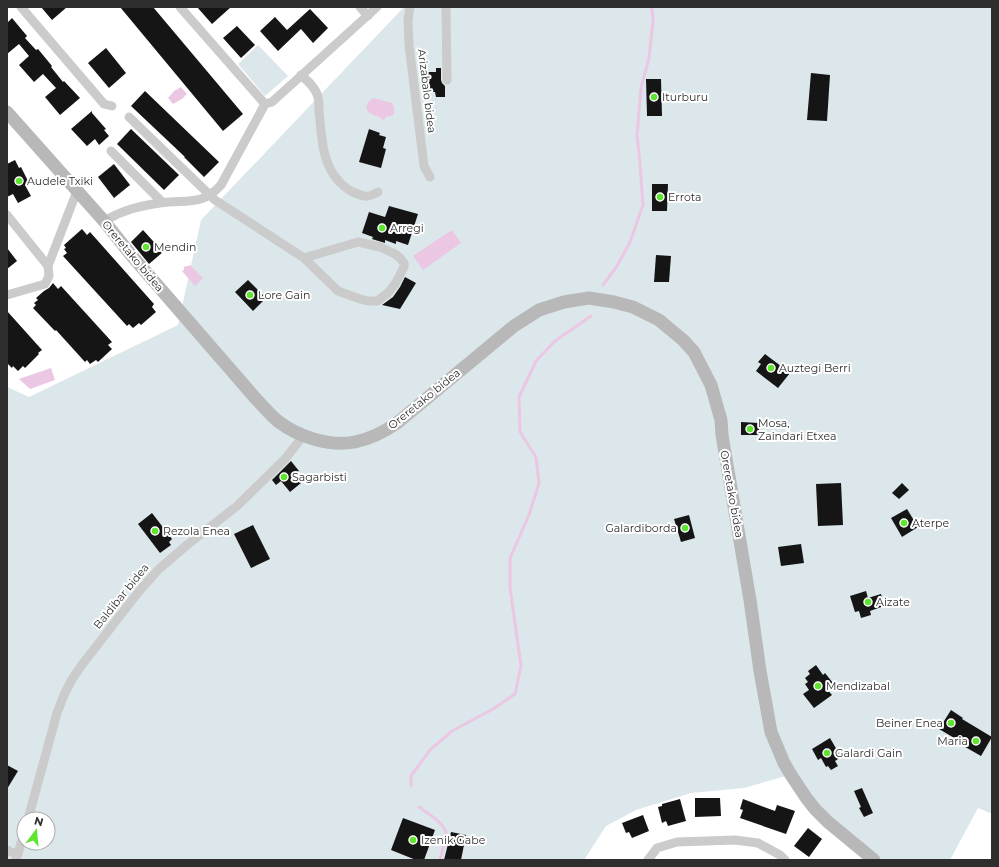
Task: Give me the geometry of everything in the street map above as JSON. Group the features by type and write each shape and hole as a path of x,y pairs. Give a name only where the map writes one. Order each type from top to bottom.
{"main road":[{"name":"Oreretako bidea","path":"7,112 104,221 132,256 257,400 278,421 303,436 322,441 340,443 354,442 382,433 397,423 514,326 539,310 564,302 589,298 633,307 659,320 683,340 694,352 711,385 720,420 771,732 784,763 799,788 815,809 828,822 872,859"}],"street":[{"path":"21,7 104,104 112,106"},
{"path":"180,7 266,104"},
{"path":"360,7 368,16"},
{"path":"104,221 134,207 162,202 197,200 215,191 221,185 266,104 272,102 377,7"},
{"name":"Arizabalo bidea","path":"410,7 408,20 409,45 424,166 430,177"},
{"name":"Arizabalo bidea","path":"446,7 448,80"},
{"path":"301,75 311,84 318,96 323,149 327,164 332,174 350,191 363,197 372,196 378,192"},
{"path":"129,117 215,200 304,258 338,291 360,300 377,301 388,293 395,284 404,267 404,263 395,254 380,246 358,242 304,258"},
{"path":"111,151 162,202"},
{"path":"7,295 45,284 49,276 48,266 77,191"},
{"path":"7,215 48,266"},
{"name":"Baldibar bidea","path":"30,811 57,713 68,688 81,666 140,590 159,569 237,506 284,459 303,436"},
{"path":"648,860 657,848 677,842 735,840 758,844 780,855 785,860"},
{"path":"7,850 17,857"}],"shaded area":[{"path":"404,7 992,7 992,814 978,808 950,860 874,860 786,776 744,788 691,793 636,810 606,826 584,860 7,860 7,387 29,397 178,325 201,220"},
{"path":"258,45 288,76 265,96 238,64"},
{"path":"181,87 187,94 173,104 168,98 174,91"},
{"path":"374,98 392,103 394,107 394,114 386,117 384,120 379,116 375,116 368,112 366,107 369,101"},
{"path":"452,230 461,243 423,270 413,256"},
{"path":"190,265 203,278 195,286 182,271 184,270 184,267"},
{"path":"51,368 55,380 30,389 19,379"}],"building":[{"path":"41,7 67,7 52,20"},
{"path":"120,7 153,7 243,114 223,131"},
{"path":"197,7 231,7 212,24"},
{"path":"310,9 328,28 313,43 301,29 278,51 260,31 275,17 287,30"},
{"path":"12,18 27,36 25,38 36,50 38,49 63,82 64,81 80,98 60,115 45,97 56,88 43,74 34,82 19,65 29,56 19,44 7,54 7,23"},
{"path":"237,26 255,45 241,58 223,38"},
{"path":"106,48 126,73 109,88 88,63"},
{"path":"436,68 441,68 441,80 445,86 445,97 436,97 435,92 424,92 424,72 436,72"},
{"path":"811,73 830,75 827,121 807,120"},
{"name":"Iturburu","path":"646,79 661,79 662,116 647,116"},
{"path":"145,91 219,162 204,177 131,106"},
{"path":"92,111 92,113 106,129 104,130 109,136 99,145 95,139 87,146 71,129"},
{"path":"131,129 179,175 164,190 117,144"},
{"path":"369,129 386,137 383,148 386,149 381,168 359,162"},
{"name":"Audele Txiki","path":"15,160 19,168 21,167 30,185 26,187 31,196 18,203 13,194 7,197 7,164"},
{"path":"114,164 130,185 114,198 98,177"},
{"name":"Errota","path":"652,184 668,184 667,211 652,211"},
{"path":"389,206 418,214 408,245 396,241 396,244 385,240 385,243 372,239 373,237 362,233 369,212 385,217"},
{"path":"82,229 87,235 90,232 154,304 152,307 156,312 141,325 139,323 133,328 129,324 127,326 63,256 67,253 64,249 66,248 64,245"},
{"name":"Mendin","path":"143,230 163,252 149,264 131,242"},
{"path":"7,248 17,261 7,269"},
{"path":"656,255 671,256 669,282 654,282"},
{"path":"405,277 416,283 400,309 382,305 393,297"},
{"name":"Lore Gain","path":"248,280 266,298 253,311 235,292"},
{"path":"53,283 58,289 61,286 112,342 108,345 112,349 98,362 96,360 90,364 87,360 85,362 56,330 55,331 33,308 36,305 34,303 38,300 36,298"},
{"path":"7,311 42,350 25,368 23,366 18,371 7,363"},
{"name":"Auztegi Berri","path":"765,354 790,373 778,388 756,371 761,364 758,362"},
{"name":"Mosa, Zaindari Etxea","path":"741,422 759,423 759,435 741,435"},
{"name":"Sagarbisti","path":"291,461 299,471 294,475 301,483 290,492 281,481 276,485 272,480"},
{"path":"841,483 843,525 818,526 816,484"},
{"path":"902,483 909,490 899,499 892,493"},
{"name":"Aterpe","path":"907,509 918,527 902,537 891,518"},
{"name":"Rezola Enea","path":"152,513 172,539 169,542 171,545 160,553 138,524"},
{"name":"Galardiborda","path":"689,515 695,538 681,542 674,519"},
{"path":"253,525 270,559 251,568 234,534"},
{"path":"801,544 804,563 781,566 778,547"},
{"name":"Aizate","path":"866,591 868,598 881,594 884,606 870,611 871,615 861,618 859,611 855,612 850,596"},
{"name":"Mendizabal","path":"816,665 823,675 825,673 833,683 826,688 832,695 814,708 803,694 809,690 805,684 808,682 805,678 810,674 808,671"},
{"path":"951,710 963,718 962,719 992,737 981,756 960,744 961,742 939,729"},
{"name":"Galardi Gain","path":"830,738 841,757 835,761 838,766 831,770 828,766 826,767 821,758 818,760 812,749"},
{"path":"7,765 18,771 7,789"},
{"path":"862,788 873,813 864,817 859,808 861,807 854,791"},
{"path":"695,798 720,798 721,816 695,817"},
{"path":"680,799 686,821 668,826 666,821 662,823 658,807 662,806 662,804"},
{"path":"743,799 775,811 777,805 795,811 786,834 740,818 743,810 740,809"},
{"path":"643,815 649,831 632,838 629,832 626,833 622,823"},
{"name":"Izenik Gabe","path":"403,818 435,830 424,860 416,860 391,850"},
{"path":"808,828 822,839 809,857 794,846"},
{"path":"451,832 466,835 461,860 444,860"}],"waterway":[{"path":"603,285 617,266 630,242 643,205 637,135 641,88 649,58 653,20 652,7"},
{"path":"411,786 411,776 430,750 452,731 493,709 515,694 521,666 510,588 510,558 529,515 539,483 536,457 520,432 519,397 536,361 555,341 591,316"},
{"path":"419,807 436,819 445,830 446,837 440,860"}],"place":[{"name":"Iturburu","path":"654,97"},
{"name":"Audele Txiki","path":"19,181"},
{"name":"Errota","path":"660,197"},
{"name":"Arregi","path":"382,228"},
{"name":"Mendin","path":"146,247"},
{"name":"Lore Gain","path":"250,295"},
{"name":"Auztegi Berri","path":"771,368"},
{"name":"Mosa, Zaindari Etxea","path":"750,429"},
{"name":"Sagarbisti","path":"284,477"},
{"name":"Aterpe","path":"904,523"},
{"name":"Galardiborda","path":"685,528"},
{"name":"Rezola Enea","path":"155,531"},
{"name":"Aizate","path":"868,602"},
{"name":"Mendizabal","path":"818,686"},
{"name":"Beiner Enea","path":"951,723"},
{"name":"Maria","path":"976,741"},
{"name":"Galardi Gain","path":"827,753"},
{"name":"Izenik Gabe","path":"413,840"}]}
